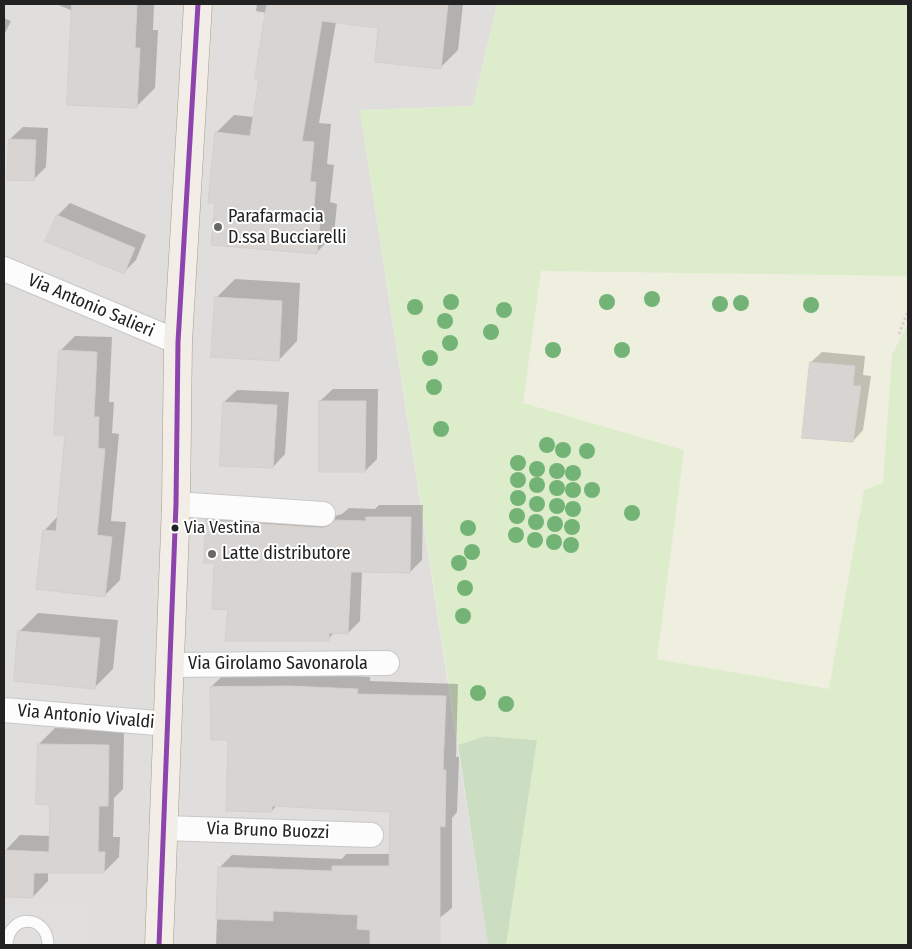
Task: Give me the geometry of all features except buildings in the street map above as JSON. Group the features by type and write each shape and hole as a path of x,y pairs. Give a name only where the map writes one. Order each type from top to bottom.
{"main road":[{"path":"160,945 176,504 178,342 198,4"}],"street":[{"name":"Via Antonio Salieri","path":"4,270 178,342"},
{"path":"176,504 324,514"},
{"name":"Via Girolamo Savonarola","path":"170,665 387,664"},
{"name":"Via Antonio Vivaldi","path":"4,710 168,724"},
{"name":"Via Bruno Buozzi","path":"164,828 371,836"}],"lane":[{"path":"7,945 9,932 19,923 26,921 33,922 42,928 48,938 48,945"}],"path":[{"path":"899,334 908,311"}],"shaded area":[{"path":"4,4 497,4 473,106 360,110 488,945 4,945"},
{"path":"4,905 87,908 85,945 4,945"}],"green space":[{"path":"497,4 908,4 908,276 541,271 523,403 684,450 657,659 829,689 864,490 883,483 892,355 908,323 908,945 506,945 537,740 485,736 458,745 360,110 473,106"},
{"path":"541,271 908,276 908,323 892,355 883,483 864,490 830,689 657,659 684,450 523,404"},
{"path":"485,736 537,740 506,945 488,945 458,745"}],"transit line":[{"path":"159,945 176,504 178,342 198,4"}],"place":[{"name":"Parafarmacia D.ssa Bucciarelli","path":"218,227"},
{"name":"Via Vestina","path":"175,528"},
{"name":"Latte distributore","path":"212,554"}]}
